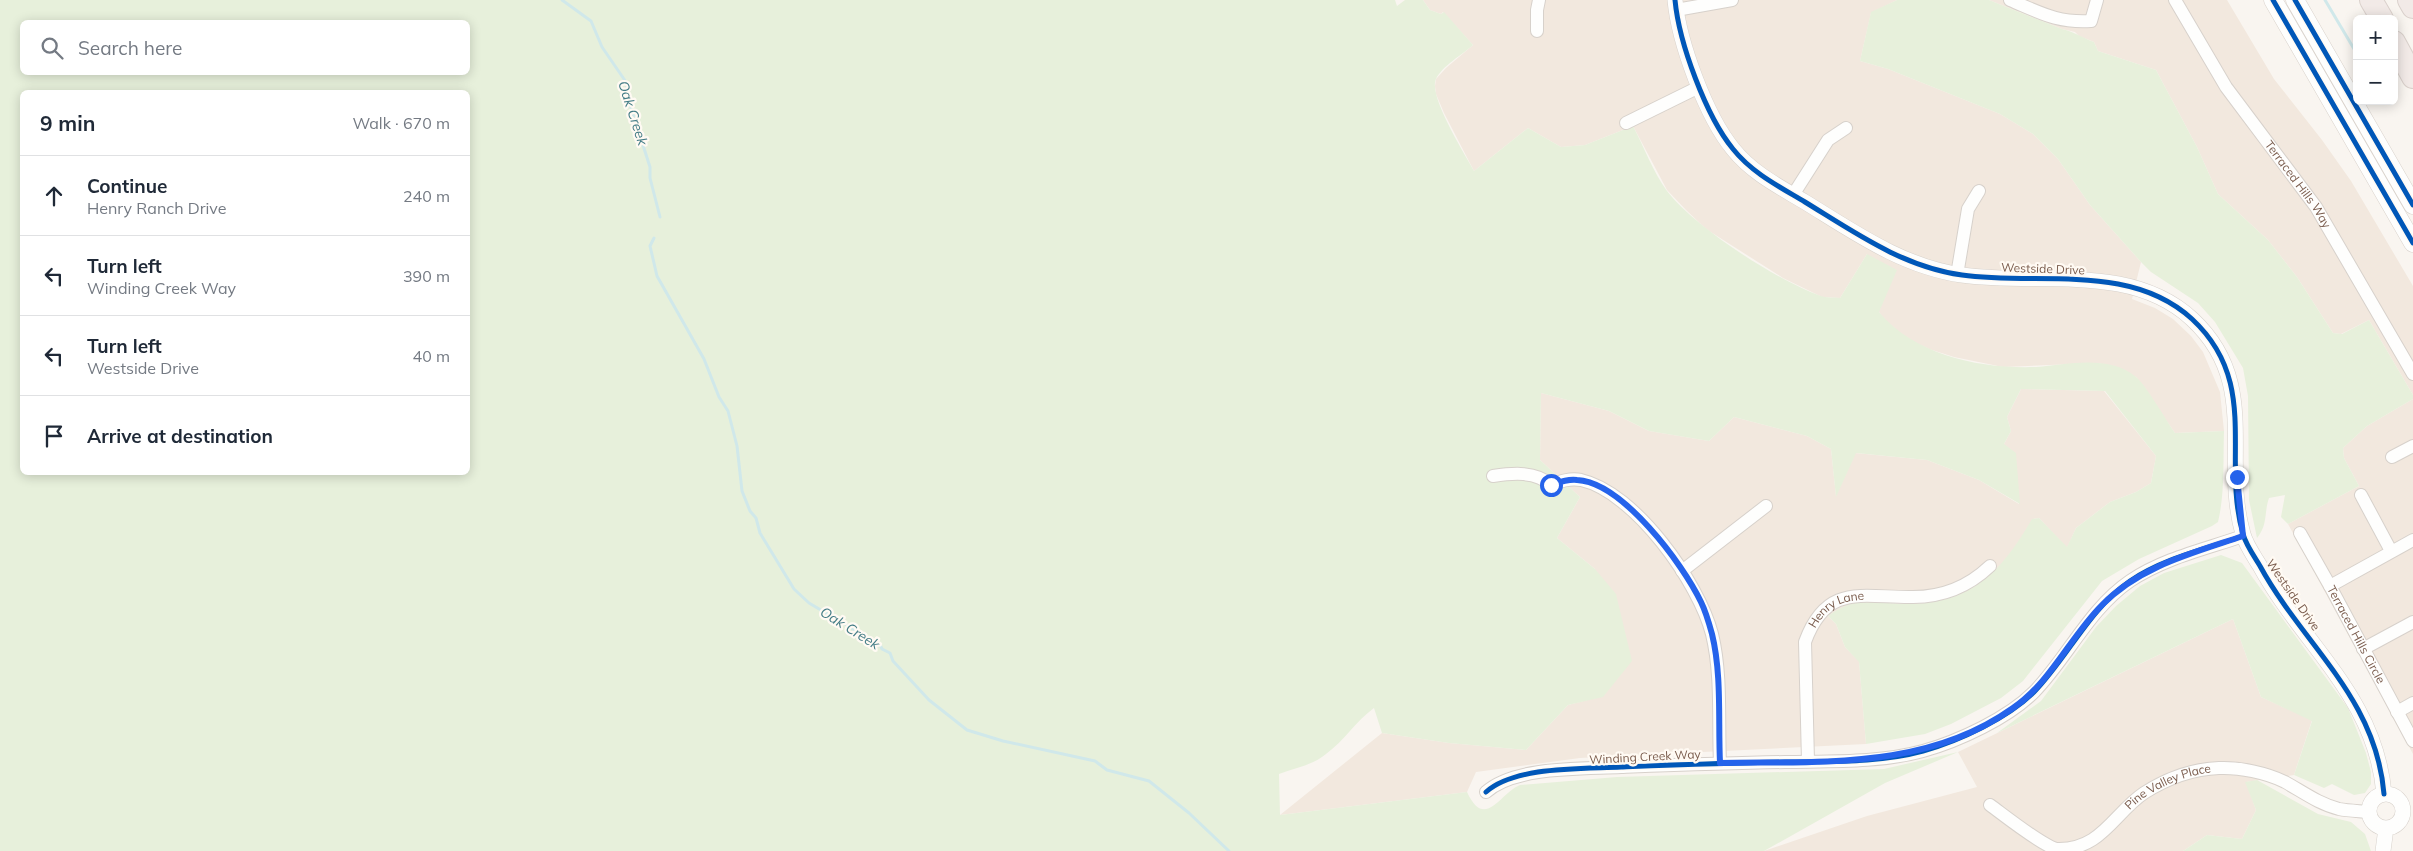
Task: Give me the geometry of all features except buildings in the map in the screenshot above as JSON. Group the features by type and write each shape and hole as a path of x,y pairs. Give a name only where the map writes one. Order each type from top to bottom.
{"highway":[{"path":"2372,0 2380,15"},
{"path":"2409,0 2413,8"},
{"path":"2398,49 2413,76"}],"main road":[{"path":"2273,0 2413,243"},
{"path":"2295,0 2413,205"}],"street":[{"path":"1538,31 1537,10 1539,0"},
{"path":"1675,5 1732,0"},
{"path":"2010,0 2063,21 2091,21 2097,0"},
{"name":"Terraced Hills Way","path":"2175,0 2226,87 2316,207 2413,374"},
{"name":"Westside Drive","path":"1675,5 1686,52 1699,87 1718,128 1739,156 1767,179 1793,195 1901,258 1922,266 1957,274 2130,285 2165,299 2194,321 2218,353 2233,392 2236,418 2239,506 2243,536 2269,583 2334,671 2362,714 2382,773 2384,794"},
{"path":"1626,123 1699,87"},
{"path":"1793,195 1828,140 1846,128"},
{"path":"1957,274 1968,209 1979,191"},
{"path":"2392,457 2413,446"},
{"path":"1493,476 1529,475 1543,478 1551,485 1565,480 1579,480 1619,497 1640,517 1682,571 1702,603 1712,636 1717,680 1720,763"},
{"path":"2361,495 2391,551"},
{"path":"1682,571 1766,506"},
{"path":"2300,533 2330,586"},
{"name":"Winding Creek Way","path":"1486,792 1504,780 1532,774 1720,763 1880,758 1923,751 1959,738 2013,709 2033,692 2101,606 2130,581 2167,562 2243,536"},
{"name":"Terraced Hills Circle","path":"2413,540 2330,586 2413,741"},
{"name":"Henry Lane","path":"1808,761 1805,642 1809,630 1824,610 1836,601 1852,595 1913,597 1947,592 1960,588 1990,566"},
{"path":"2363,649 2413,622"},
{"path":"2397,712 2413,703"},
{"name":"Pine Valley Place","path":"1990,805 2017,825 2056,849 2081,850 2100,840 2143,794 2168,780 2192,771 2220,768 2249,771 2283,781 2312,798 2340,809 2369,812"},
{"path":"2384,794 2400,800 2408,811 2396,825 2386,828 2376,825 2369,812 2375,798 2384,794"},
{"path":"2383,851 2386,828"}],"shaded area":[{"path":"1423,0 1897,0 1871,13 1860,61 1888,69 2000,114 2033,134 2058,159 2090,205 2141,262 2132,299 2155,308 2173,319 2191,336 2203,352 2220,392 2224,431 2175,433 2136,377 2099,363 2003,367 1954,357 1929,349 1905,338 1890,326 1879,312 1867,254 1840,298 1822,297 1783,278 1706,229 1686,210 1667,190 1633,126 1585,145 1561,147 1528,128 1474,171 1444,113 1436,94 1435,86 1436,79 1446,68 1473,45 1443,12 1441,14 1430,10"},
{"path":"1989,0 2227,0 2274,79 2322,140 2351,181 2413,286 2413,395 2369,320 2341,334 2333,333 2297,277 2268,240 2218,194 2197,147 2156,70 2098,51 2094,42 2079,36 2075,32 2062,29"},
{"path":"2021,389 2104,391 2156,456 2151,483 2136,492 2110,502 2076,528 2067,548 2039,518 2033,519 2015,549 1996,571 1963,594 1916,604 1861,600 1828,616 1836,624 1845,647 1859,661 1866,744 1580,758 1476,772 1467,792 1280,815 1382,733 1449,743 1526,750 1568,705 1603,696 1595,569 1557,538 1580,497 1540,460 1541,393 1609,411 1649,431 1709,441 1734,417 1807,436 1831,449 1836,496 1855,453 1927,460 1979,480 2019,504 2004,444 2011,431 2007,417"},
{"path":"2413,399 2413,754 2288,524 2359,486 2344,458 2343,448 2367,426"},
{"path":"2233,619 2261,697 2312,720 2294,775 2246,782 2256,810 2242,839 2207,835 2183,851 1764,851 1867,816 1977,787 1958,752"}],"green space":[{"path":"0,0 1395,0 1397,6 1405,0 1423,0 1430,10 1441,14 1444,12 1473,45 1439,74 1435,87 1442,111 1474,171 1528,128 1561,147 1585,145 1633,126 1657,176 1680,205 1717,236 1760,266 1782,278 1821,296 1840,298 1867,254 1897,270 1879,312 1894,327 1930,349 1972,362 2015,367 2074,363 2113,365 2125,370 2140,381 2175,433 2224,431 2223,489 2218,522 2139,559 2102,581 2023,681 2001,698 1951,724 1925,734 1866,744 1859,662 1845,647 1836,624 1828,616 1847,605 1855,603 1924,603 1945,599 1964,592 1980,583 2008,556 2032,519 2039,518 2067,547 2076,528 2110,502 2136,492 2151,483 2156,456 2105,391 2021,389 2007,417 2011,431 2004,444 2016,453 2020,504 1979,480 1927,460 1856,453 1836,497 1831,449 1807,436 1734,417 1709,441 1649,431 1609,411 1541,393 1540,460 1580,497 1557,538 1595,569 1616,594 1632,661 1603,697 1568,705 1526,750 1449,743 1382,733 1374,708 1321,758 1310,764 1279,774 1280,815 1467,792 1474,803 1480,808 1486,809 1493,806 1520,785 1617,777 1884,769 1958,752 1885,783 1764,851 0,851"},
{"path":"1897,0 1989,0 2094,42 2098,51 2156,70 2197,147 2218,194 2268,240 2297,277 2333,333 2342,334 2369,320 2413,395 2413,399 2367,426 2343,448 2344,458 2359,486 2288,524 2281,517 2285,495 2269,498 2263,528 2257,538 2249,500 2248,396 2243,368 2215,322 2198,303 2151,272 2141,262 2090,205 2058,159 2033,134 2000,114 1888,69 1860,61 1871,12"},
{"path":"2221,555 2242,563 2348,708 2366,753 2371,772 2371,784 2365,793 2354,795 2332,784 2324,788 2294,775 2312,721 2261,697 2233,619 1997,733 2041,701 2096,627 2116,606 2140,586 2164,573"},
{"path":"2257,780 2318,814 2351,822 2365,834 2371,851 2183,851 2207,835 2242,839 2256,810 2245,782"}],"waterway":[{"name":"Oak Creek","path":"562,0 591,21 602,47 626,82 631,108 650,167 650,178 660,217"},
{"path":"2325,0 2353,47"},
{"name":"Oak Creek","path":"654,238 650,246 657,276 704,359 719,397 728,411 737,446 742,491 750,511 756,518 760,533 794,589 809,603 880,645 882,649 890,653 893,661 929,700 967,730 1003,741 1095,761 1107,770 1149,781 1189,813 1229,851"}],"cycle path":[{"path":"1675,0 1688,57 1713,118 1723,135 1741,158 1776,185 1880,247 1940,271 1991,278 2082,280 2112,283 2141,290 2167,301 2192,319 2213,343 2226,369 2233,395 2237,506 2244,538 2277,594 2353,700 2367,729 2378,760 2384,794"},
{"path":"2273,0 2413,243"},
{"path":"2295,0 2413,205"},
{"path":"1486,792 1514,777 1550,771 1703,764 1855,761 1889,758 1937,747 1982,728 2023,702 2058,664 2102,605 2130,581 2171,560 2243,536"}],"route":[{"path":"1551,485 1565,480 1579,480 1619,497 1640,517 1690,582 1706,613 1715,648 1720,763 1842,761 1880,758 1923,751 1959,738 1989,723 2013,709 2033,692 2101,606 2130,581 2167,562 2243,536 2237,477"}]}
